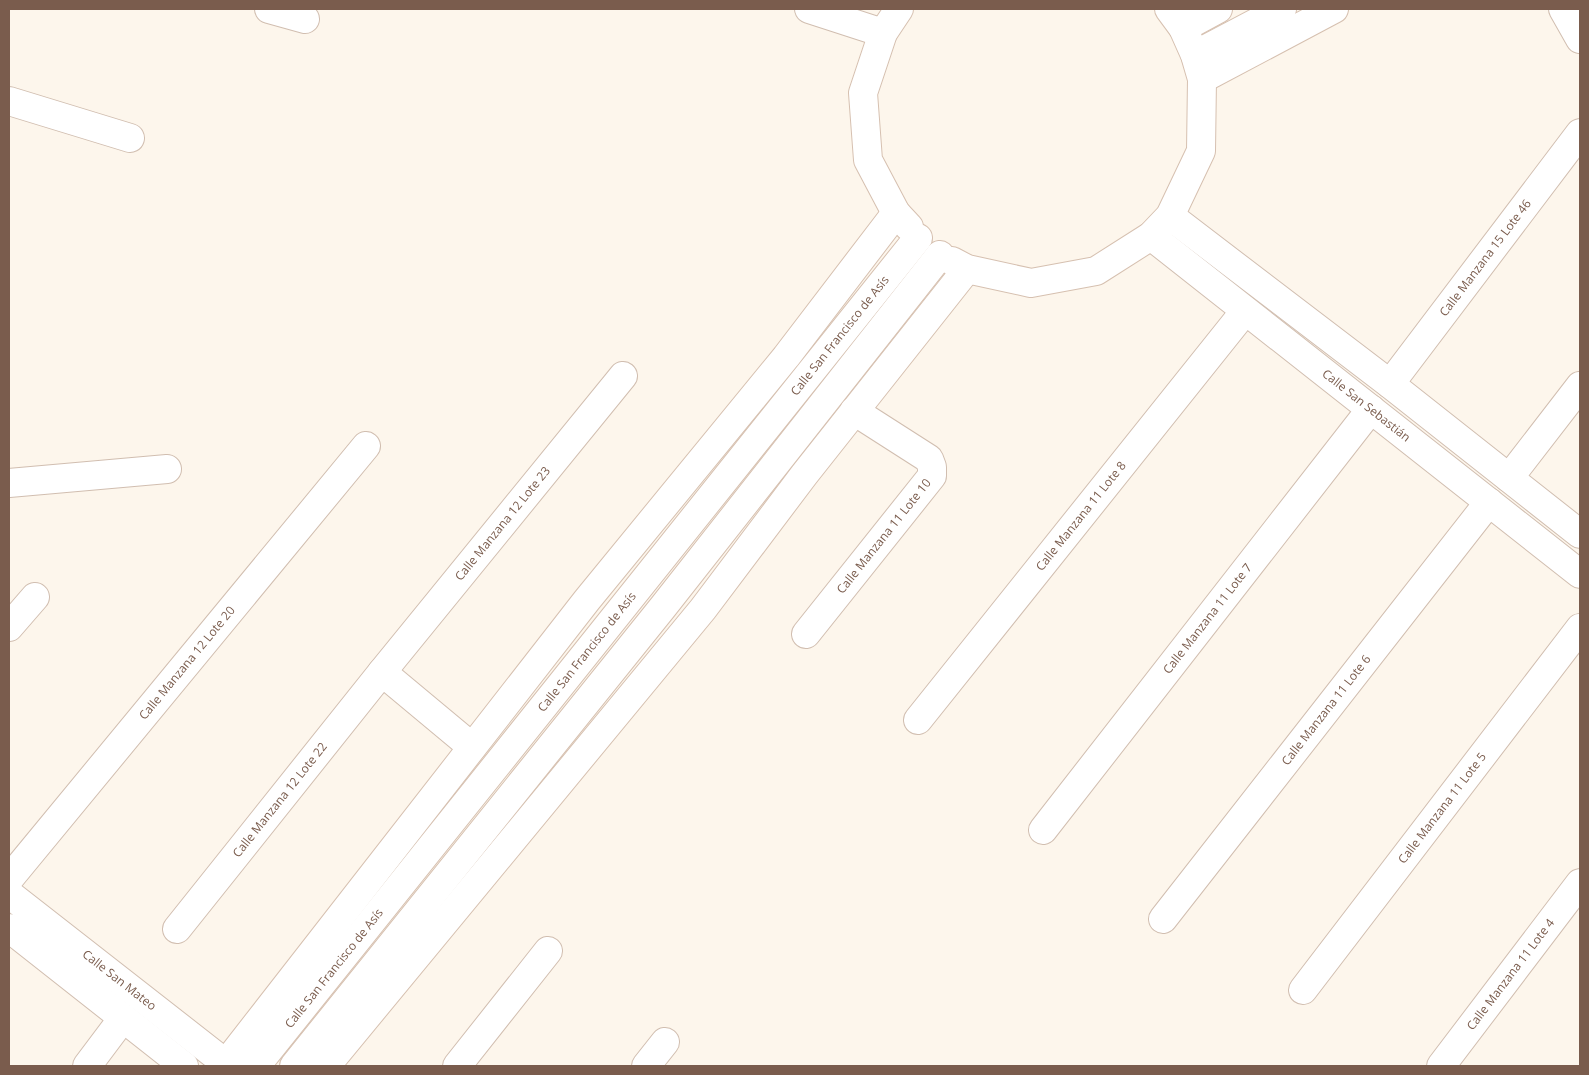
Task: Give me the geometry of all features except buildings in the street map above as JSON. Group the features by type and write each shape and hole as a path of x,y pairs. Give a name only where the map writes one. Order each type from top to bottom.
{"street":[{"path":"269,9 305,19"},
{"path":"899,9 882,33 864,93 868,160 896,213 918,238 940,255 967,269 1031,283 1096,271 1151,236 1170,216 1201,151 1199,67 1176,18 1218,9"},
{"path":"1199,67 1282,9"},
{"path":"1199,67 1334,9"},
{"path":"1563,9 1580,39"},
{"path":"819,12 882,33"},
{"path":"9,101 130,138"},
{"name":"Calle Manzana 15 Lote 46","path":"1390,384 1580,133"},
{"name":"Calle San Francisco de Asís","path":"226,1065 587,600 786,357 896,213"},
{"path":"1170,216 1390,384 1580,534"},
{"name":"Calle San Sebastián","path":"1151,236 1580,574"},
{"name":"Calle San Francisco de Asís","path":"256,1066 918,238"},
{"path":"294,1066 663,607 940,255"},
{"path":"326,1066 703,609 854,411 967,269"},
{"name":"Calle Manzana 11 Lote 8","path":"918,720 1245,311"},
{"name":"Calle Manzana 12 Lote 23","path":"382,672 624,376"},
{"path":"1509,478 1580,386"},
{"name":"Calle Manzana 11 Lote 7","path":"1043,830 1371,409"},
{"name":"Calle Manzana 11 Lote 10","path":"806,634 932,476 930,459 854,411"},
{"name":"Calle Manzana 12 Lote 20","path":"9,879 366,446"},
{"path":"9,483 167,469"},
{"name":"Calle Manzana 11 Lote 6","path":"1163,919 1489,502"},
{"path":"9,627 35,597"},
{"name":"Calle Manzana 11 Lote 5","path":"1303,990 1580,628"},
{"path":"382,672 472,748"},
{"name":"Calle Manzana 12 Lote 22","path":"177,929 382,672"},
{"name":"Calle Manzana 11 Lote 4","path":"1441,1066 1580,883"},
{"name":"Calle San Mateo","path":"9,894 226,1065"},
{"path":"9,928 184,1066"},
{"path":"457,1066 548,951"},
{"path":"87,1066 123,1018"},
{"path":"646,1066 665,1042"}]}
